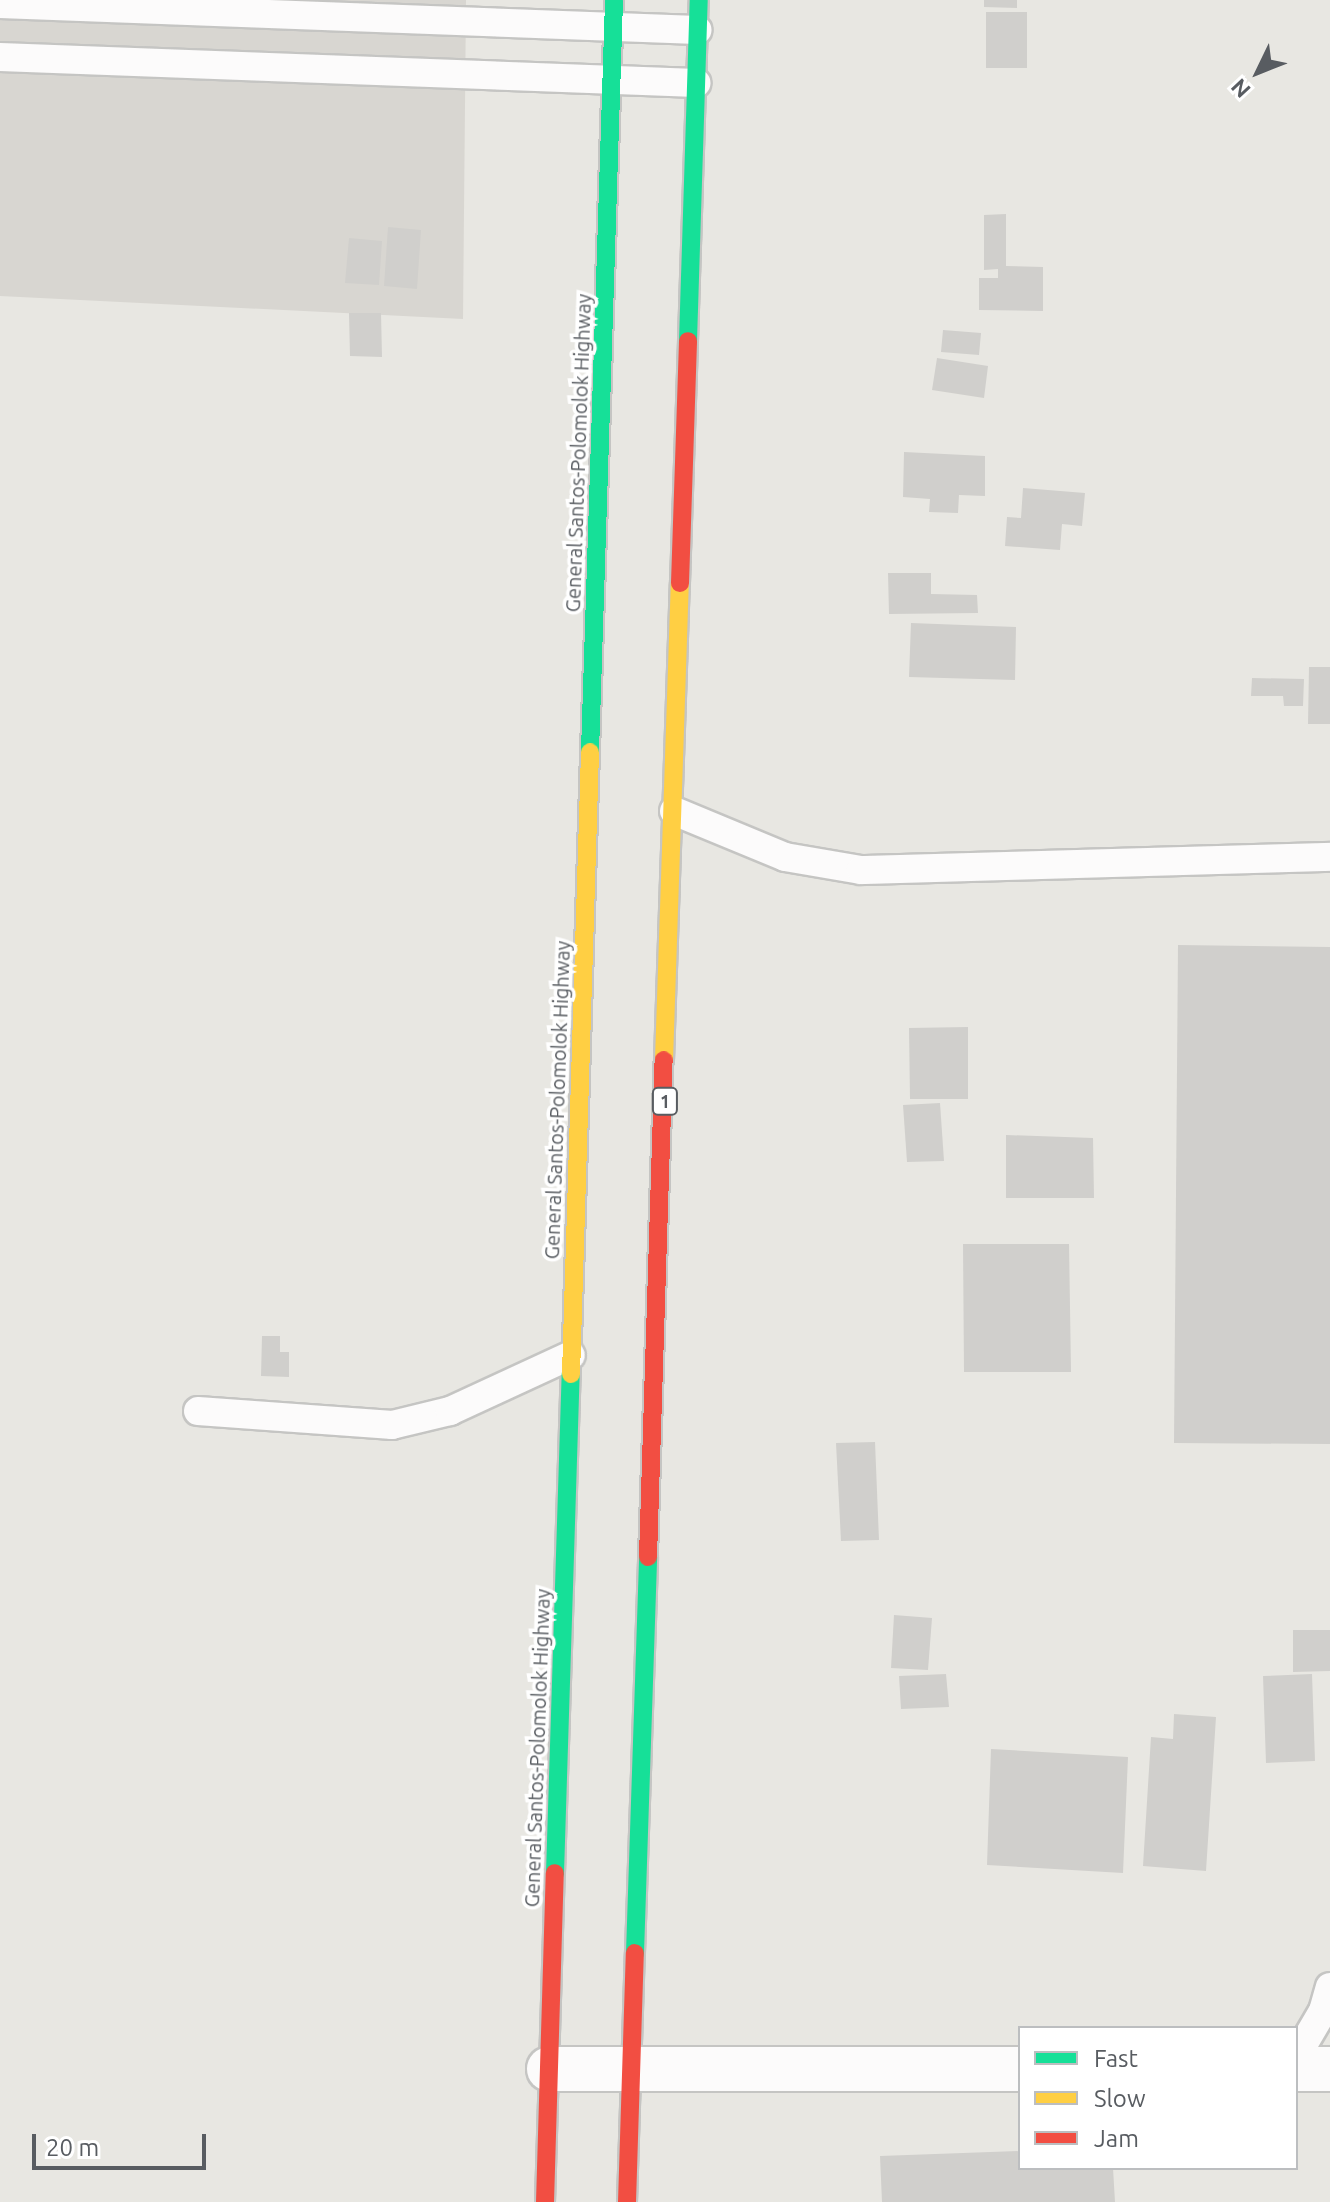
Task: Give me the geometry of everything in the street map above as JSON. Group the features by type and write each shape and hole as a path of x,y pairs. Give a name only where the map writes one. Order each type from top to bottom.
{"highway":[{"name":"1","path":"627,2202 699,0"},
{"name":"General Santos-Polomolok Highway","path":"545,2202 614,14"}],"street":[{"path":"549,2069 1018,2069"},
{"path":"1298,2069 1330,2069"}],"lane":[{"path":"0,4 614,14 698,30"},
{"path":"0,57 697,83"},
{"path":"674,811 785,857 861,870 1330,857"},
{"path":"198,1411 392,1425 450,1411 571,1355"},
{"path":"1298,2054 1323,2011 1330,1987"}],"shaded area":[{"path":"0,0 466,0 463,319 0,296"}],"building":[{"path":"984,0 1017,0 1017,8 984,7"},
{"path":"986,12 1027,12 1027,68 986,68"},
{"path":"1006,214 1006,266 1043,267 1043,311 979,310 979,278 998,278 998,269 984,270 984,215"},
{"path":"388,227 421,230 417,289 384,286"},
{"path":"349,238 382,241 379,285 345,283"},
{"path":"349,313 381,313 382,357 350,356"},
{"path":"943,330 981,333 979,355 941,352"},
{"path":"937,358 988,366 984,398 932,390"},
{"path":"904,452 985,456 985,496 959,495 958,513 929,512 930,499 903,497"},
{"path":"1023,488 1085,493 1082,526 1062,524 1060,550 1005,546 1007,517 1021,518"},
{"path":"888,573 931,573 931,594 977,595 978,613 889,614"},
{"path":"911,623 1016,627 1015,680 909,677"},
{"path":"1309,667 1330,667 1330,724 1308,724"},
{"path":"1252,678 1304,679 1303,706 1284,706 1283,696 1251,696"},
{"path":"1178,945 1330,947 1330,1444 1174,1443"},
{"path":"968,1027 968,1099 910,1099 909,1028"},
{"path":"940,1103 944,1161 907,1162 903,1105"},
{"path":"1006,1135 1093,1138 1094,1198 1006,1198"},
{"path":"963,1244 1069,1244 1071,1372 964,1372"},
{"path":"262,1336 280,1336 280,1352 289,1352 289,1377 261,1376"},
{"path":"875,1442 879,1540 841,1541 836,1443"},
{"path":"894,1615 932,1618 928,1670 891,1668"},
{"path":"1293,1630 1330,1630 1330,1671 1293,1672"},
{"path":"946,1674 949,1707 901,1709 899,1676"},
{"path":"1312,1674 1315,1761 1266,1763 1263,1676"},
{"path":"1174,1714 1216,1717 1206,1871 1143,1866 1151,1737 1173,1739"},
{"path":"991,1749 1128,1757 1123,1873 987,1865"},
{"path":"1018,2151 1018,2170 1113,2170 1115,2202 882,2202 880,2156"}],"traffic: fast":[{"path":"590,752 614,0"},
{"path":"688,341 699,0"},
{"path":"555,1873 571,1374"},
{"path":"635,1953 648,1557"}],"traffic: slow":[{"path":"664,1060 680,583"},
{"path":"571,1374 590,752"}],"traffic: jam":[{"path":"680,583 688,341"},
{"path":"648,1557 664,1060"},
{"path":"545,2202 555,1873"},
{"path":"627,2202 635,1953"}]}
